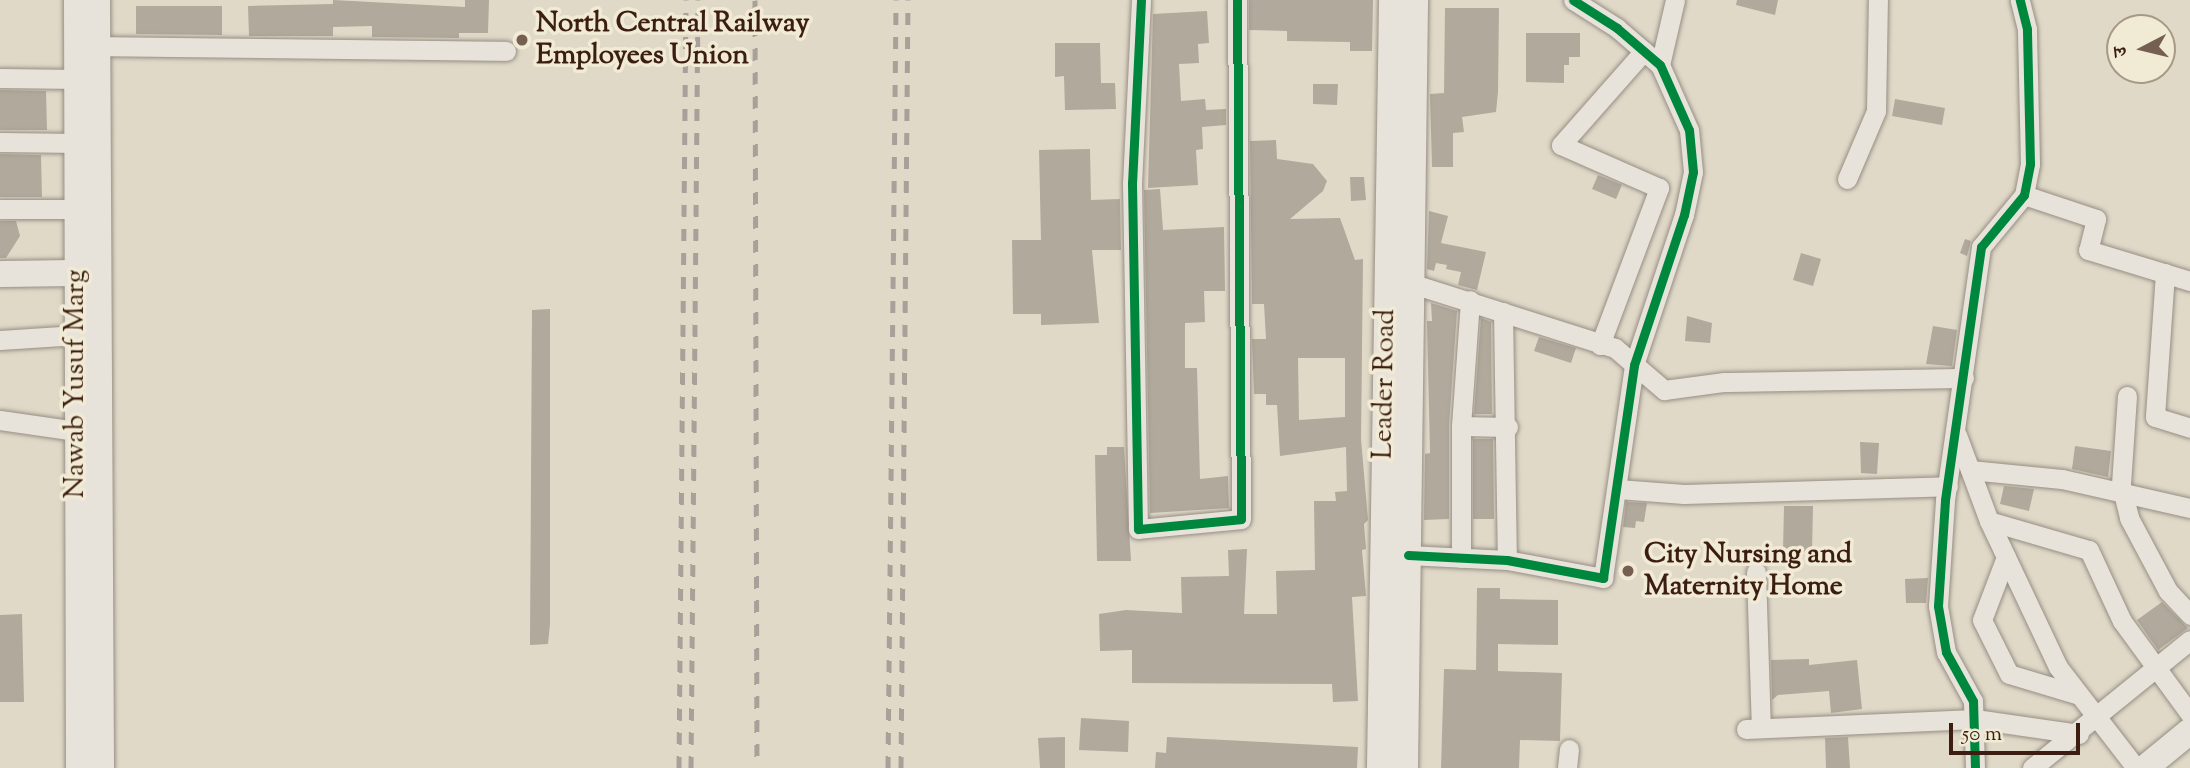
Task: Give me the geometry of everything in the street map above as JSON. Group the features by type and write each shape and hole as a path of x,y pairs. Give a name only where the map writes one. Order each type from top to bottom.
{"main road":[{"name":"Nawab Yusuf Marg","path":"78,0 76,431 79,768"},
{"name":"Nawab Yusuf Marg","path":"97,0 101,768"},
{"name":"Leader Road","path":"1380,768 1392,0"},
{"name":"Leader Road","path":"1405,768 1415,0"},
{"path":"0,274 76,273"},
{"path":"2145,768 2190,732"},
{"path":"2168,768 2190,749"}],"street":[{"path":"1141,0 1132,183 1138,529 1241,519 1237,0"},
{"path":"1408,555 1507,560 1603,578 1610,513 1618,489 1634,365 1684,215 1693,172 1689,131 1660,65 1573,0"},
{"path":"1660,65 1675,0"},
{"path":"1847,179 1876,111 1878,0"},
{"path":"1975,768 1973,701 1947,652 1938,606 1948,485 1981,247 2024,195 2030,164 2027,29 2020,0"},
{"path":"98,46 506,51"},
{"path":"1600,345 1659,188 1561,145 1644,51"},
{"path":"0,78 78,79"},
{"path":"0,142 78,143"},
{"path":"2024,195 2096,219 2088,250 2190,281"},
{"path":"0,209 77,209"},
{"path":"2165,274 2155,417 2190,428"},
{"path":"1410,283 1615,348 1664,390 1724,382 1964,378"},
{"path":"1461,558 1461,426 1470,300"},
{"path":"1503,312 1508,427 1507,560"},
{"path":"0,341 77,335"},
{"path":"2127,396 2124,495 2129,517 2168,591 2190,615"},
{"path":"0,420 76,431"},
{"path":"1461,426 1508,427"},
{"path":"1956,433 1989,521 2058,667 2136,768"},
{"path":"1969,470 2062,479 2190,508"},
{"path":"1618,489 1684,494 1948,485"},
{"path":"1989,521 2089,550 2122,621 2190,714"},
{"path":"2006,557 1982,620 2009,674 2079,695"},
{"path":"1756,572 1754,729 1975,719 2079,734"},
{"path":"2032,768 2079,734 2190,640"}],"building":[{"path":"333,0 465,7 465,0 489,0 488,33 459,33 459,38 372,37 372,26 333,27 333,36 249,36 248,6 333,4"},
{"path":"1249,0 1373,0 1372,51 1350,51 1350,42 1287,41 1287,31 1249,30"},
{"path":"1737,0 1778,0 1775,15 1736,5"},
{"path":"136,6 222,6 222,35 136,34"},
{"path":"1445,8 1499,8 1498,92 1496,112 1462,117 1464,132 1453,133 1453,167 1432,167 1430,94 1444,93"},
{"path":"1207,11 1209,43 1198,44 1199,63 1179,64 1181,101 1205,99 1206,110 1226,109 1226,125 1202,127 1203,149 1196,150 1198,185 1148,188 1153,14"},
{"path":"1526,33 1580,33 1580,57 1569,57 1569,65 1564,65 1564,83 1526,82"},
{"path":"1055,43 1100,43 1101,83 1115,83 1116,109 1065,110 1064,76 1055,77"},
{"path":"1313,84 1338,84 1337,105 1313,104"},
{"path":"0,90 46,91 47,130 0,130"},
{"path":"1895,99 1945,108 1942,125 1892,116"},
{"path":"1276,140 1277,159 1313,164 1327,181 1323,191 1290,219 1340,218 1355,260 1363,259 1361,439 1368,520 1364,524 1366,549 1362,550 1366,596 1352,597 1358,701 1333,702 1332,684 1132,683 1132,650 1100,651 1099,614 1126,610 1182,613 1181,577 1229,576 1228,550 1247,549 1244,614 1277,614 1276,571 1315,570 1314,501 1336,501 1335,492 1347,491 1346,447 1280,456 1277,405 1266,405 1266,394 1254,394 1252,339 1266,339 1264,304 1252,304 1250,141","holes":["1298,358 1345,358 1345,417 1299,420"]},
{"path":"1090,149 1091,200 1120,199 1121,250 1092,250 1099,323 1041,325 1041,314 1013,314 1012,240 1041,240 1039,150"},
{"path":"0,154 41,155 42,197 0,197"},
{"path":"1598,175 1622,185 1616,199 1592,189"},
{"path":"1350,177 1364,177 1366,200 1351,201"},
{"path":"1160,189 1163,230 1224,227 1225,291 1204,291 1205,322 1185,323 1185,368 1197,368 1200,479 1228,476 1229,508 1150,513 1144,190"},
{"path":"1429,211 1448,216 1441,243 1486,252 1477,290 1458,285 1461,272 1446,269 1447,265 1436,263 1434,271 1427,269"},
{"path":"0,221 16,221 20,236 6,258 0,258"},
{"path":"1965,239 1971,241 1967,256 1960,253"},
{"path":"1801,253 1821,259 1813,286 1793,280"},
{"path":"1431,303 1457,311 1449,425 1449,519 1424,520 1425,454 1430,453 1427,321 1432,321"},
{"path":"550,309 550,624 548,644 530,645 532,310"},
{"path":"1687,316 1712,323 1710,343 1685,341"},
{"path":"1481,318 1491,322 1492,414 1474,414"},
{"path":"1933,326 1957,330 1952,366 1926,364"},
{"path":"1539,337 1576,348 1571,363 1534,351"},
{"path":"1473,439 1493,439 1494,519 1473,519"},
{"path":"1860,442 1879,443 1877,474 1861,473"},
{"path":"2075,446 2111,451 2108,477 2072,469"},
{"path":"1107,447 1124,447 1131,561 1097,561 1095,455 1107,455"},
{"path":"2004,486 2034,489 2029,511 2000,504"},
{"path":"1626,502 1647,503 1644,522 1636,521 1635,528 1623,527"},
{"path":"1784,506 1813,506 1812,552 1783,551"},
{"path":"1928,578 1926,603 1906,603 1905,579"},
{"path":"1477,588 1500,588 1500,599 1558,600 1558,645 1498,644 1498,671 1562,673 1560,741 1520,740 1519,768 1441,768 1444,669 1476,670"},
{"path":"2162,602 2188,628 2158,650 2137,620"},
{"path":"22,614 24,702 0,702 0,615"},
{"path":"1809,659 1809,665 1857,660 1862,709 1831,713 1829,691 1778,695 1772,700 1771,660"},
{"path":"1081,718 1129,721 1128,752 1079,750"},
{"path":"1065,737 1065,768 1040,768 1038,738"},
{"path":"1167,737 1358,747 1357,768 1155,768 1156,752 1166,753"},
{"path":"1848,737 1850,768 1826,768 1825,738"}],"railway":[{"path":"679,768 686,0"},
{"path":"691,768 698,0"},
{"path":"755,0 757,768"},
{"path":"888,768 896,0"},
{"path":"901,768 908,0"}],"cycle path":[{"path":"1141,0 1132,183 1138,529 1241,519 1237,0"},
{"path":"1408,555 1507,560 1603,578 1634,365 1684,215 1693,172 1689,130 1660,65 1617,28 1573,0"},
{"path":"1975,768 1973,701 1946,652 1938,606 1945,500 1981,247 2024,195 2030,164 2027,29 2020,0"}],"place":[{"name":"North Central Railway Employees Union","path":"522,40"},
{"name":"City Nursing and Maternity Home","path":"1628,571"}]}
